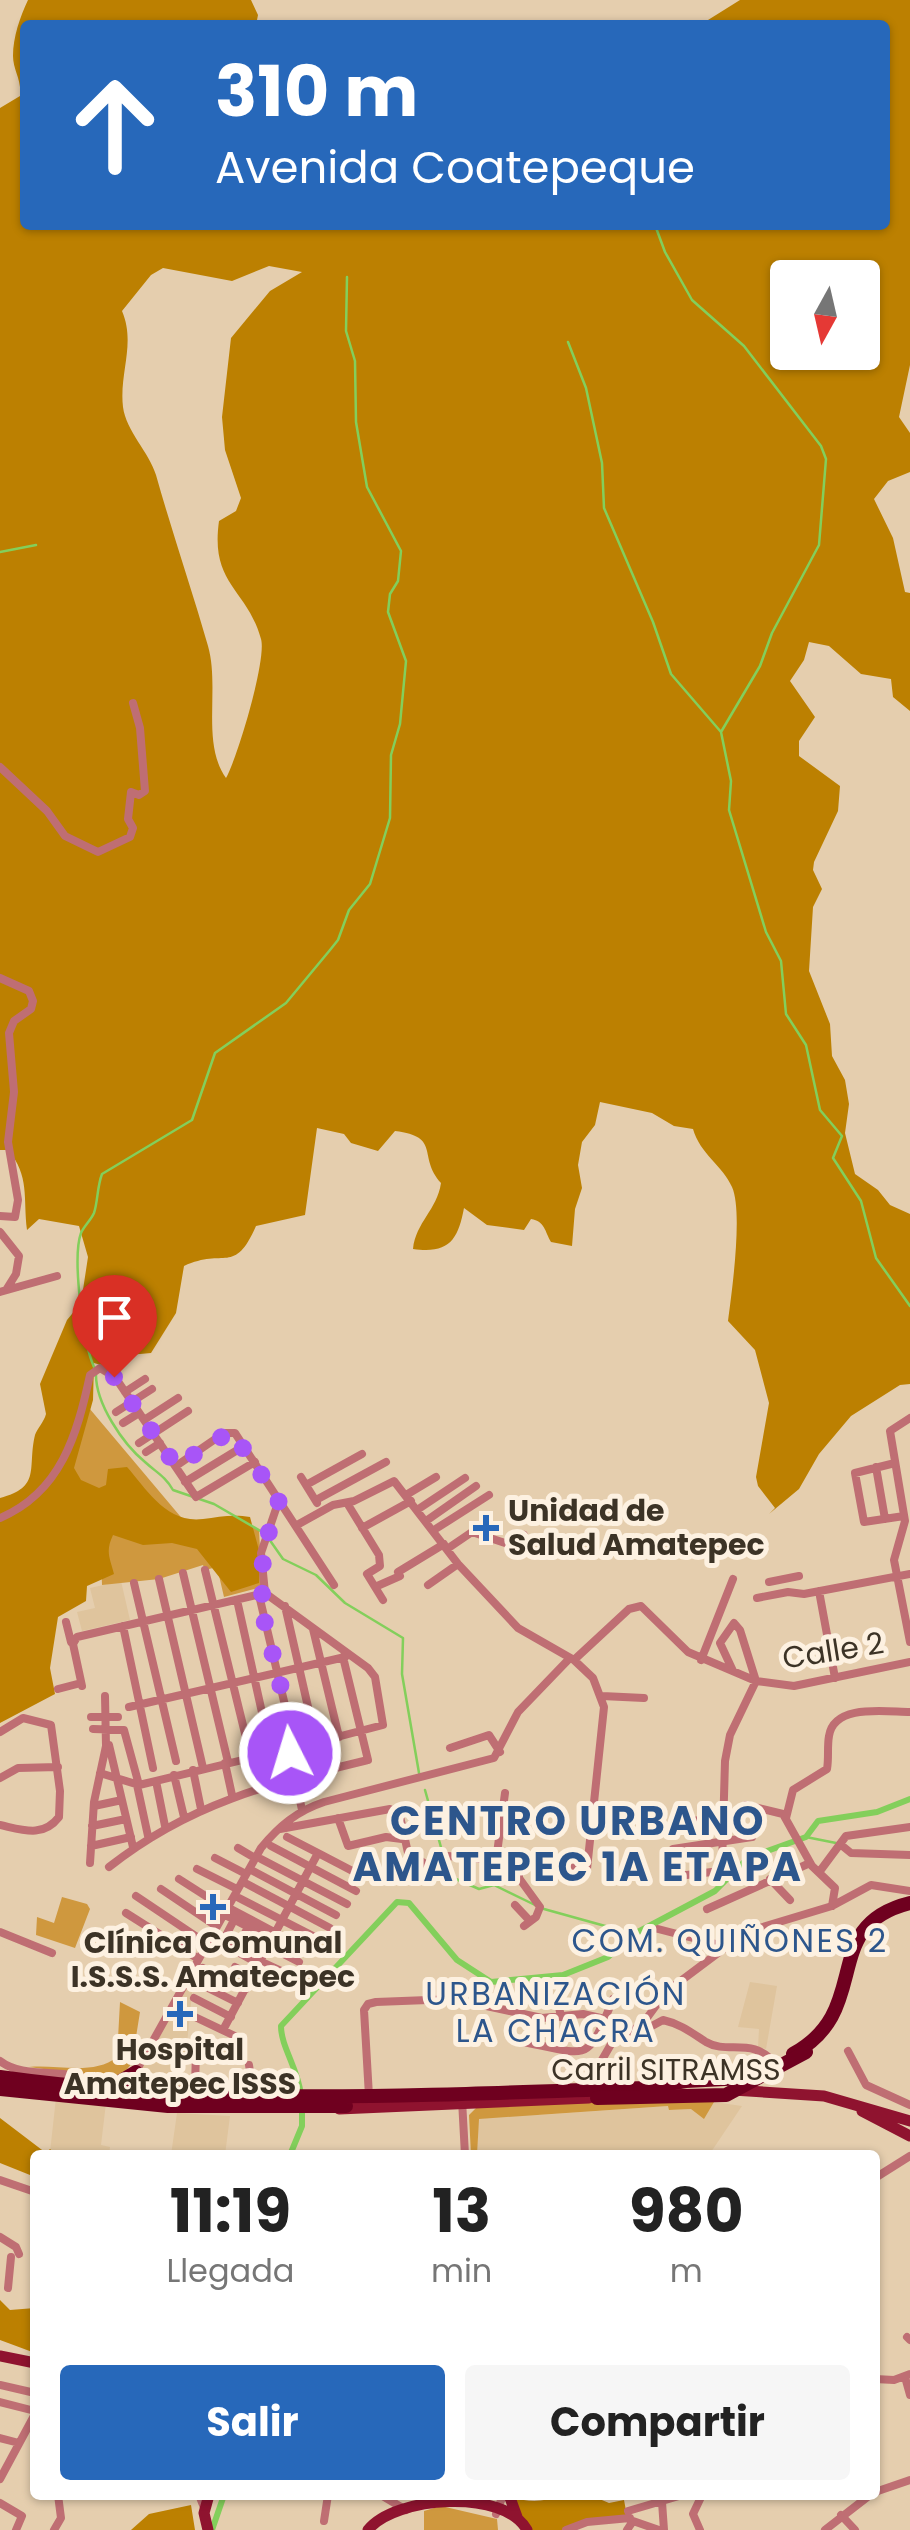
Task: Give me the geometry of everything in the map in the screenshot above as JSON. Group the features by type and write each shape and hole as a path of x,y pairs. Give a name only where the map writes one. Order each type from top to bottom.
{"highway":[{"path":"1,2083 134,2098 314,2103 726,2095 822,2040 836,2020 866,1929 887,1913 910,1905"},
{"path":"314,2103 368,2096 464,2101 750,2077 814,2042 832,2022 856,1942 866,1924 881,1912 910,1905"},
{"path":"102,2090 136,2072 140,2085 151,2094"},
{"path":"1,2083 102,2090 134,2098 195,2089 290,2102"}],"main road":[{"path":"644,2088 766,2085 812,2089 837,2093 910,2130"},
{"name":"Carril SITRAMSS","path":"314,2103 719,2090 816,2095 910,2130"},
{"path":"0,2356 30,2362"},
{"path":"368,2530 378,2520 442,2500 472,2504 498,2500"},
{"path":"509,2500 522,2526"},
{"path":"206,2502 210,2528"},
{"path":"422,2505 454,2504 499,2513"},
{"path":"472,2504 522,2526"}],"street":[{"path":"0,767 47,811 65,836 98,852 130,836 130,792 139,795 145,791 140,728 133,702"},
{"path":"0,978 28,991 34,1001 9,1033 14,1092 8,1142 18,1206 15,1217 0,1216"},
{"path":"0,1232 20,1256 16,1274 3,1291"},
{"path":"3,1291 57,1276"},
{"path":"0,1518 24,1507 55,1476 81,1417 90,1374 96,1369 114,1377 194,1496 200,1498 256,1462"},
{"path":"125,1392 144,1379"},
{"path":"116,1412 152,1389"},
{"path":"123,1423 143,1419 178,1398"},
{"path":"139,1443 188,1412"},
{"path":"910,1418 890,1431 904,1516 894,1554 910,1642"},
{"path":"135,1430 143,1419"},
{"path":"162,1470 176,1467 231,1431 256,1462 334,1585"},
{"path":"146,1452 160,1443"},
{"path":"186,1482 244,1446"},
{"path":"156,1459 167,1452"},
{"path":"323,1512 304,1481 362,1454"},
{"path":"316,1500 386,1462"},
{"path":"896,1462 854,1472 863,1521 904,1516"},
{"path":"168,1479 176,1467"},
{"path":"876,1467 884,1519"},
{"path":"362,1528 436,1477"},
{"path":"417,1510 465,1478"},
{"path":"297,1524 387,1482 399,1485 458,1564 518,1628 571,1659 593,1678 602,1696 587,1869 448,1856"},
{"path":"426,1521 476,1486"},
{"path":"434,1530 489,1496"},
{"path":"279,1500 262,1554 262,1594 302,1810"},
{"path":"347,1502 379,1555 380,1566 367,1574 384,1600"},
{"path":"376,1587 472,1532 508,1544 524,1535"},
{"path":"428,1585 458,1564"},
{"path":"204,1570 251,1758"},
{"path":"398,1572 406,1586"},
{"path":"183,1573 232,1795"},
{"path":"757,1598 788,1592 804,1594 910,1574"},
{"path":"769,1582 799,1576"},
{"path":"159,1579 195,1731 201,1809"},
{"path":"215,1941 216,1926 276,1830 302,1810 364,1790 484,1763 500,1752 513,1718 571,1659 629,1609 641,1606 688,1652 704,1661 733,1579"},
{"path":"785,1579 788,1592"},
{"path":"134,1583 176,1760"},
{"path":"819,1591 835,1678"},
{"path":"74,1650 76,1637 262,1594 285,1606 374,1676 383,1724 362,1732 138,1785 100,1773"},
{"path":"236,1600 272,1753"},
{"path":"285,1606 316,1742"},
{"path":"58,1689 82,1684 66,1622"},
{"path":"670,1877 720,1870 730,1735 756,1681 738,1626 730,1624 720,1643 733,1671"},
{"path":"123,1626 153,1768"},
{"path":"312,1626 338,1736"},
{"path":"332,1642 332,1659"},
{"path":"128,1707 346,1656"},
{"path":"91,1846 132,1842 232,1795 368,1760 346,1656"},
{"name":"Calle 2","path":"704,1661 756,1681 794,1686 910,1662"},
{"path":"602,1696 644,1698"},
{"path":"90,1863 106,1729 105,1701 91,1706"},
{"path":"786,1819 793,1790 827,1769 828,1733 834,1725 858,1712 910,1712"},
{"path":"91,1717 118,1717"},
{"path":"0,1732 23,1718 46,1722 54,1730 60,1808 55,1823 37,1832 0,1824"},
{"path":"93,1729 124,1730 148,1836"},
{"path":"170,1738 195,1731"},
{"path":"450,1748 489,1735 500,1752"},
{"path":"109,1745 132,1842"},
{"path":"0,1778 18,1768 58,1767"},
{"path":"174,1776 184,1818"},
{"path":"156,1780 165,1826"},
{"path":"496,1861 504,1793"},
{"path":"94,1806 122,1800"},
{"path":"691,1821 736,1815 746,1805 778,1812 808,1859 836,1888 832,1906"},
{"path":"276,1830 390,1809 400,1816 408,1853 446,1878"},
{"path":"820,1871 846,1836 908,1828 900,1814"},
{"path":"338,1818 348,1846 386,1837 402,1839"},
{"path":"92,1826 126,1819"},
{"path":"287,1837 316,1856 362,1876"},
{"path":"672,1850 752,1837"},
{"path":"104,1843 109,1867 132,1842"},
{"path":"840,1844 851,1853 910,1855"},
{"path":"271,1846 356,1891"},
{"path":"238,1848 347,1904"},
{"path":"224,2030 316,1856"},
{"path":"216,1858 336,1914"},
{"path":"707,1909 808,1859"},
{"path":"515,1904 526,1923 540,1907 519,1878 519,1864"},
{"path":"197,1869 317,1938"},
{"path":"180,1879 299,1962"},
{"path":"770,1879 790,1900"},
{"path":"247,1884 330,1928"},
{"path":"631,2032 644,2022 666,1992 724,1946 759,1926 832,1906 876,1884 910,1891"},
{"path":"161,1890 216,1926"},
{"path":"136,1896 215,1941 290,1975"},
{"path":"225,1910 234,1920 271,1940 308,1950"},
{"path":"126,1912 198,1958"},
{"path":"134,2098 136,2072 198,1958 234,1920"},
{"path":"236,1950 248,1927"},
{"path":"658,1929 724,1946"},
{"path":"0,1932 52,1953"},
{"path":"235,1967 252,1976"},
{"path":"203,1968 246,1989"},
{"path":"198,1983 238,2003"},
{"path":"194,1998 231,2016"},
{"path":"368,2096 364,2010 368,2004 454,1999 534,2017 581,2014 605,2019 638,2034 663,2020 708,2042 746,2046 766,2055 774,2064"},
{"path":"523,2042 585,2052 594,2045 613,2000"},
{"path":"558,2002 561,2017"},
{"path":"195,2017 235,2036"},
{"path":"599,2065 621,2027"},
{"path":"848,2050 866,2085 910,2105"},
{"path":"196,2052 195,2089 252,2085 249,2065"},
{"path":"0,2061 8,2066 85,2078 102,2090"},
{"path":"464,2101 465,2150"},
{"path":"880,2175 906,2158 910,2130"},
{"path":"0,2180 30,2190"},
{"path":"0,2236 19,2250 18,2256 11,2257 0,2251"},
{"path":"8,2288 11,2257"},
{"path":"880,2378 908,2376 910,2395"},
{"path":"0,2385 30,2392"},
{"path":"0,2402 30,2411"},
{"path":"0,2479 30,2422"},
{"path":"0,2438 20,2443"},
{"path":"880,2491 910,2480"},
{"path":"54,2530 62,2518 59,2500"},
{"path":"324,2521 327,2500"},
{"path":"389,2500 406,2510"},
{"path":"499,2513 504,2500"},
{"path":"606,2522 625,2530 632,2518 654,2500 661,2530"},
{"path":"700,2500 693,2514 700,2530"},
{"path":"825,2530 864,2500"},
{"path":"0,2504 22,2516 16,2530"},
{"path":"841,2516 854,2530"},
{"path":"567,2530 632,2518 661,2530"},
{"path":"606,2522 612,2530"}],"shaded area":[{"path":"28,0 251,0 257,20 21,20"},
{"path":"740,0 910,0 910,365 899,417 910,433 910,472 888,481 874,499 893,538 905,592 910,593 910,711 893,697 891,679 861,674 829,646 809,642 804,660 790,681 815,717 799,741 799,756 840,786 838,811 814,862 813,870 822,889 813,907 809,971 830,1024 832,1056 845,1080 849,1104 845,1133 855,1174 878,1190 890,1205 910,1214 910,1384 900,1385 851,1416 819,1454 799,1489 769,1514 775,1508 756,1477 769,1403 755,1350 728,1321 736,1252 735,1198 728,1180 701,1146 693,1129 674,1126 652,1113 600,1102 595,1125 582,1142 578,1165 582,1188 575,1209 572,1246 551,1242 536,1220 531,1219 524,1230 487,1225 464,1208 459,1229 450,1242 425,1250 413,1249 415,1240 441,1183 424,1143 395,1131 378,1151 351,1143 344,1134 317,1128 305,1215 256,1226 234,1256 184,1266 176,1313 151,1353 129,1355 111,1368 94,1363 93,1400 74,1468 81,1480 99,1488 106,1485 108,1469 127,1467 158,1503 178,1516 250,1517 260,1554 259,1583 231,1592 197,1549 172,1543 143,1545 113,1535 109,1551 114,1574 87,1586 86,1601 58,1617 50,1668 55,1694 0,1723 0,1498 22,1488 30,1475 35,1435 46,1414 40,1384 67,1320 81,1303 88,1257 79,1226 39,1219 27,1230 24,1188 15,1160 8,1150 0,1150 0,108 20,96 20,230 890,230 890,20 708,20","holes":["269,266 302,272 270,291 231,338 222,417 225,450 241,498 236,511 219,521 220,559 231,585 255,622 262,650 250,709 226,778 214,749 208,646 156,475 128,425 123,407 128,335 122,311 151,275 163,268 232,281"]},
{"path":"20,22 20,85 13,61"},
{"path":"84,1402 185,1522 240,1518 259,1530 262,1587 224,1597 217,1567 205,1570 203,1565 159,1579 102,1585 100,1529 55,1476"},
{"path":"121,1581 130,1620 82,1631 77,1612 95,1608 90,1588"},
{"path":"62,1897 87,1904 90,1909 75,1948 36,1935 37,1917 54,1923"},
{"name":"Hospital Amatepec ISSS","path":"188,1981 193,1984 182,2093 144,2086 141,2065"},
{"path":"750,1982 777,1986 766,2049 758,2047 759,2029 738,2027"},
{"path":"120,2002 140,2012 136,2037 143,2042 122,2074 101,2084 95,2076 29,2067 86,2068 117,2057"},
{"path":"56,2098 106,2103 101,2145 110,2150 50,2150"},
{"path":"709,2098 714,2102 704,2119 691,2109 669,2110 668,2106 479,2119 477,2150 471,2150 469,2115 478,2106"},
{"path":"714,2102 742,2106 712,2150 477,2150 478,2119 538,2112 539,2115 669,2106 670,2110"},
{"path":"177,2113 230,2116 226,2150 172,2150"},
{"path":"0,2118 42,2150 30,2150 30,2175 0,2163"},
{"path":"0,2300 10,2310 30,2308 30,2351 0,2340"},
{"path":"514,2500 624,2500 627,2516 564,2530 530,2530 512,2509"},
{"path":"191,2505 195,2530 131,2530 149,2514"},
{"path":"441,2506 497,2519 498,2530 424,2530 424,2511"}],"waterway":[{"path":"657,230 692,300 744,346 821,446 826,459 819,545 772,633 760,666 721,732 731,781 729,810 766,932 781,961 786,1014 806,1045 820,1110 842,1136 833,1158 861,1201 876,1258 910,1306"},
{"path":"94,1367 83,1320 78,1261 81,1233 94,1213 102,1174 192,1120 215,1053 286,1003 330,950 349,910 370,884 390,818 391,755 400,724 406,661 388,612 390,594 398,581 401,551 367,487 356,422 355,361 346,331 347,277"},
{"path":"568,342 586,388 602,463 604,508 671,674 721,732"},
{"path":"0,552 36,545"},
{"path":"96,1373 105,1410 120,1434 173,1490 214,1504 264,1533"},
{"path":"269,1539 283,1559 316,1575 345,1603 403,1638 402,1674 419,1773"},
{"path":"425,1790 449,1876 479,1889 494,1885 535,1905"},
{"path":"301,2095 281,2026 397,1902 409,1903 457,1960 491,1982 563,1975 608,1957 634,1934 715,1891 748,1858 806,1837 818,1821 877,1812 910,1799"},
{"path":"806,1837 836,1843"},
{"path":"544,1909 634,1934"},
{"path":"292,2150 302,2126 302,2107"},
{"path":"212,2530 222,2500"}],"place":[{"name":"Unidad de Salud Amatepec","path":"486,1528"},
{"name":"Clínica Comunal I.S.S.S. Amatecpec","path":"213,1907"},
{"name":"Hospital Amatepec ISSS","path":"180,2014"}],"district":[{"name":"CENTRO URBANO AMATEPEC 1A ETAPA","path":"578,1844"},
{"name":"COM. QUIÑONES 2","path":"730,1941"},
{"name":"URBANIZACIÓN LA CHACRA","path":"556,2012"}],"route":[{"path":"114,1377 176,1466 231,1431 279,1500 263,1546 265,1593 258,1595 296,1748 290,1753"}]}
